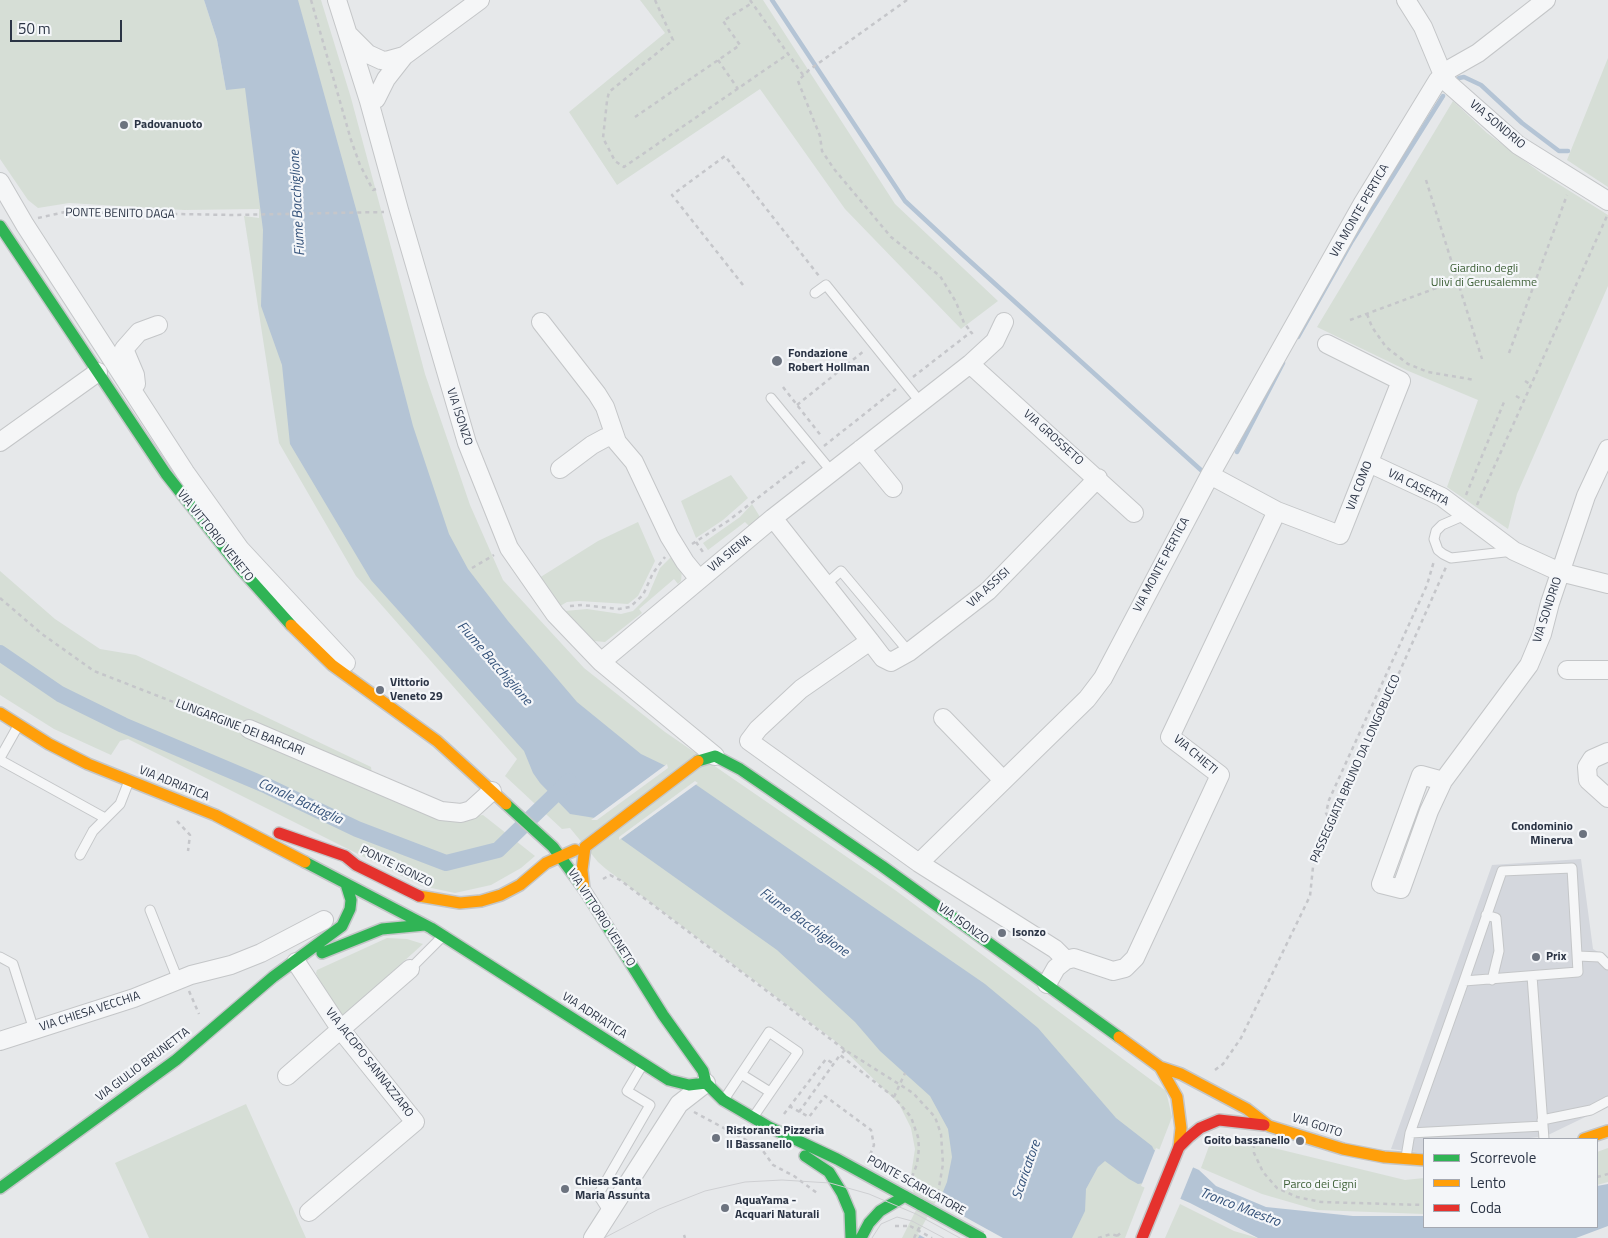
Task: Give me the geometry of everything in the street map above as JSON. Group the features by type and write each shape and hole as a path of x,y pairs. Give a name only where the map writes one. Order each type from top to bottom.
{"main road":[{"name":"VIA VITTORIO VENETO","path":"0,226 166,474 240,568 293,627 332,664 353,682 378,696 438,741 544,838 584,889 663,1015 703,1071 706,1082"},
{"name":"VIA ADRIATICA","path":"0,713 88,764 215,815 444,935 669,1080 689,1085 706,1082"},
{"name":"PONTE ISONZO","path":"215,815 273,831 345,856 356,865 420,896 460,903 486,900 511,891 559,856 584,848 692,765 711,756"},
{"name":"VIA ISONZO","path":"711,756 740,769 882,866 1160,1067 1181,1074 1211,1091"},
{"path":"584,848 582,870 584,889"},
{"path":"342,881 335,871 336,864 356,865"},
{"name":"VIA GIULIO BRUNETTA","path":"0,1188 176,1060 273,977 297,961 312,946 342,926 350,909 351,900 342,881"},
{"name":"VIA GIULIO BRUNETTA","path":"297,961 382,929 425,925"},
{"path":"1142,1238 1179,1147 1181,1128 1177,1097 1160,1067"},
{"path":"706,1082 724,1100 788,1138 802,1154 829,1172 838,1184 850,1212 851,1238"},
{"name":"VIA GOITO","path":"1211,1091 1247,1109 1269,1126 1343,1149 1406,1160 1423,1160"},
{"path":"1179,1147 1200,1128 1219,1120 1269,1126"},
{"path":"1587,1138 1608,1131"},
{"name":"PONTE SCARICATORE","path":"788,1138 837,1159 981,1238"},
{"path":"861,1238 869,1223 880,1211 890,1203 905,1196"}],"street":[{"name":"VIA ISONZO","path":"337,0 369,100 467,443 509,548 555,614 602,662 711,756"},
{"path":"369,100 376,99 386,78 404,56 480,0"},
{"path":"1406,0 1423,27 1443,75"},
{"name":"VIA MONTE PERTICA","path":"919,863 1086,700 1103,678 1210,475 1363,204 1443,75 1450,68 1478,53 1546,0"},
{"path":"347,32 368,54 380,60 386,61 404,56"},
{"name":"VIA SONDRIO","path":"1443,75 1458,92 1518,145 1608,201"},
{"name":"VIA VITTORIO VENETO","path":"1,184 24,224 186,472 240,549 345,662 353,682"},
{"path":"541,322 605,407 616,442 634,462 677,550 699,579"},
{"name":"VIA SIENA","path":"602,662 773,518 970,364 995,342 1004,322"},
{"name":"VIA VITTORIO VENETO","path":"134,391 137,386 135,376 124,348 139,332 158,325"},
{"name":"VIA COMO","path":"1210,475 1277,511 1340,535 1402,381 1327,344"},
{"name":"VIA GROSSETO","path":"970,364 1098,478 1134,513"},
{"path":"0,442 98,372"},
{"path":"560,469 592,445 604,438 614,436"},
{"path":"861,449 893,488"},
{"name":"VIA SONDRIO","path":"1443,781 1421,775 1381,884 1401,889 1429,810 1443,781 1529,665 1542,634 1560,572 1586,496 1608,449"},
{"name":"VIA CASERTA","path":"1368,463 1442,497 1514,552 1560,572 1608,584"},
{"name":"VIA ASSISI","path":"773,518 870,641 890,662 910,652 988,591 1098,478"},
{"name":"VIA CHIETI","path":"1066,960 1074,958 1113,971 1125,968 1135,958 1220,775 1170,737 1277,511"},
{"path":"870,641 801,689 758,729 749,741 919,863 1055,949 1066,960 1056,968 1047,984"},
{"path":"1567,670 1608,670"},
{"path":"943,718 1003,780"},
{"name":"LUNGARGINE DEI BARCARI","path":"249,729 441,811 461,812 471,810 496,795"},
{"path":"1608,752 1592,759 1587,767 1588,780 1608,798"},
{"name":"VIA CHIESA VECCHIA","path":"0,1041 230,965 261,953 324,920"},
{"name":"VIA JACOPO SANNAZZARO","path":"297,961 341,1030 415,1122 309,1212"},
{"path":"287,1076 410,969"},
{"path":"593,1238 679,1104 706,1082"}],"lane":[{"path":"815,294 826,285 920,403"},
{"path":"771,398 832,472"},
{"name":"VIA CASERTA","path":"1438,550 1434,539 1436,531 1442,525 1465,515"},
{"path":"1438,550 1451,558"},
{"name":"VIA CASERTA","path":"1451,558 1514,552"},
{"path":"825,585 841,571 910,652"},
{"path":"18,725 0,759 106,818"},
{"path":"80,855 93,830 120,804 129,781"},
{"path":"1406,1160 1410,1133 1502,871 1572,868 1578,972 1464,981"},
{"path":"150,910 180,980"},
{"path":"1486,915 1496,918 1498,951 1492,980"},
{"path":"410,969 444,935"},
{"path":"1578,956 1600,957 1608,964"},
{"path":"0,957 13,964 34,1030"},
{"path":"1532,976 1544,1138"},
{"path":"724,1100 769,1032 798,1052 753,1118"},
{"path":"610,1214 598,1195 650,1105 627,1091 643,1064"},
{"path":"741,1074 770,1092"},
{"path":"1410,1133 1543,1123 1591,1110 1608,1101"}],"path":[{"path":"311,0 360,165 373,190 375,190 379,183"},
{"path":"655,0 673,40 609,92 603,138 615,161 624,167 788,54"},
{"path":"907,0 809,70 798,81 820,136 822,151 858,199 891,237 940,276 956,302 964,323 971,332"},
{"path":"635,117 740,45 723,21 751,1 803,76"},
{"path":"718,60 738,89"},
{"path":"742,285 672,195 725,156 826,285"},
{"path":"1426,180 1482,360"},
{"path":"1509,353 1569,191"},
{"name":"PONTE BENITO DAGA","path":"33,220 65,212 212,215 378,214"},
{"path":"1465,515 1523,400 1607,215"},
{"path":"1350,320 1458,280"},
{"path":"1367,314 1372,327 1386,347 1408,364 1428,372 1475,380"},
{"path":"797,404 873,344"},
{"path":"1525,382 1530,384"},
{"path":"783,387 822,437"},
{"path":"1516,396 1523,400"},
{"path":"1465,515 1504,402"},
{"path":"685,547 696,542 762,496 812,456"},
{"path":"696,542 710,562"},
{"path":"1332,823 1326,813 1329,800 1427,585 1438,550"},
{"path":"472,568 498,553"},
{"path":"555,614 576,605 619,609 630,607 642,595 660,561 670,553"},
{"name":"PASSEGGIATA BRUNO DA LONGOBUCCO","path":"1207,1075 1223,1064 1241,1038 1310,896 1313,867 1451,558"},
{"name":"LUNGARGINE DEI BARCARI","path":"0,598 42,634 94,671 218,720 249,729"},
{"path":"171,798 174,816 191,839 188,852"},
{"path":"610,875 844,1050 899,1083 926,1106 935,1117 944,1149 936,1198"},
{"path":"180,980 201,1020"},
{"path":"799,1112 844,1050"},
{"path":"840,1056 894,1097 910,1117 918,1136 917,1164 909,1181"},
{"path":"781,1118 826,1059 834,1064"},
{"path":"894,1097 905,1073"},
{"path":"790,1106 809,1118 824,1096 871,1130 874,1145 868,1158"},
{"path":"686,1107 761,1148 773,1165 806,1185"},
{"path":"1254,1136 1254,1153 1263,1172 1277,1188 1297,1196 1321,1202 1423,1205"},
{"path":"910,1226 932,1238"},
{"path":"1117,1236 1123,1232"},
{"path":"1098,1238 1111,1234 1122,1238"}],"shaded area":[{"path":"1581,859 1593,949 1608,958 1608,1106 1546,1136 1530,1138 1423,1138 1423,1153 1391,1149 1492,865"}],"green space":[{"path":"0,0 204,0 217,40 226,90 219,39 208,0 321,0 351,98 425,374 470,505 503,580 584,668 665,732 895,890 1166,1091 1172,1117 1125,1238 902,1238 916,1210 911,1175 915,1149 911,1128 899,1104 835,1041 606,869 570,828 562,829 505,776 517,759 356,576 279,443 244,216 259,218 259,209 184,210 69,203 38,208 28,200 0,159"},
{"path":"640,0 763,0 895,204 998,301 961,329 845,209 760,89 617,185 569,112 665,33"},
{"path":"1608,58 1608,187 1567,160"},
{"name":"Giardino degli Ulivi di Gerusalemme","path":"1453,101 1487,133 1541,173 1608,215 1608,286 1517,494 1508,529 1447,487 1478,400 1406,370 1317,327"},
{"path":"731,475 748,498 723,520 696,538 681,501"},
{"path":"752,504 760,517 749,526 745,522 708,550 703,543 740,517"},
{"path":"638,522 655,561 638,596 628,604 579,601 567,602 560,606 539,578 598,541"},
{"path":"672,556 682,570 681,581 678,584 674,579 639,609 642,613 605,642 594,641 565,611 587,609 621,614 633,611 648,596 660,568"},
{"path":"0,571 55,619 100,649 136,655 371,767 374,791 475,816 483,815 535,856 521,868 491,885 455,893 422,886 128,739 120,741 111,755 54,729 0,695"},
{"path":"387,938 407,939 423,944 343,1016 339,1014 318,978 317,970"},
{"path":"246,1104 306,1238 149,1238 115,1163"},
{"name":"Parco dei Cigni","path":"1220,1133 1241,1140 1405,1180 1423,1178 1423,1214 1317,1210 1262,1194 1201,1168 1212,1138"},
{"path":"1608,1148 1608,1182 1598,1185 1598,1152"},
{"path":"1180,1204 1234,1231 1258,1238 1165,1238"}],"water":[{"name":"Fiume Bacchiglione","path":"204,0 298,0 361,227 413,426 449,534 468,569 508,621 577,702 641,754 666,766 595,818 570,814 540,783 533,773 524,751 371,580 290,444 282,365 261,306 263,230 245,88 226,90 217,40"},
{"path":"695,784 985,984 1038,1028 1116,1118 1152,1146 1154,1150 1199,1170 1216,1186 1266,1207 1353,1216 1423,1216 1423,1228 1598,1228 1598,1186 1608,1184 1608,1226 1576,1238 1258,1238 1190,1203 1144,1183 1138,1184 1105,1161 1098,1167 1086,1189 1085,1211 1072,1238 918,1238 940,1199 947,1182 952,1157 948,1129 930,1096 880,1051 855,1022 777,950 621,839"}],"pier":[{"path":"667,764 668,768 597,820 591,820"},
{"path":"695,781 698,783 619,840 619,837"},
{"path":"1156,1148 1194,1165 1179,1202 1141,1186"},
{"path":"936,1201 1003,1238 925,1238 918,1234"}],"waterway":[{"path":"772,0 905,201 1202,471"},
{"path":"1459,78 1464,77 1481,85 1522,123 1559,151 1568,151"},
{"path":"1298,337 1352,241 1443,96"},
{"path":"1237,452 1283,363"},
{"name":"Canale Battaglia","path":"0,653 60,694 123,725 267,786 357,829 446,863 498,850 569,781"}],"tram line":[{"path":"604,1238 659,1209 705,1191 745,1182 782,1180 830,1183 869,1194 916,1214 960,1238"},
{"path":"872,1238 881,1224 897,1217 912,1221 944,1238"}],"traffic: fast":[{"path":"0,226 166,474 240,568 291,625"},
{"path":"698,761 715,756 740,769 882,866 1119,1037"},
{"path":"506,804 553,847 584,889 663,1015 703,1071 706,1083"},
{"path":"305,862 431,928 669,1080 689,1085 706,1083"},
{"path":"0,1188 176,1060 273,977 342,926 350,909 351,900 346,884"},
{"path":"322,953 382,929 425,925"},
{"path":"706,1083 723,1100 769,1127 837,1159 921,1205"},
{"path":"805,1156 829,1172 842,1193 850,1212 851,1238"},
{"path":"861,1238 869,1223 880,1211 905,1196"},
{"path":"921,1205 981,1238"}],"traffic: slow":[{"path":"291,625 332,665 437,741 506,804"},
{"path":"0,713 49,744 88,764 215,815 305,862"},
{"path":"584,889 582,870 585,847 698,761"},
{"path":"419,896 460,903 481,901 501,895 520,885 546,863 575,850"},
{"path":"1119,1037 1160,1067 1181,1074 1247,1109 1269,1126 1343,1149 1384,1157 1423,1160"},
{"path":"1160,1067 1177,1097 1181,1128 1179,1147"},
{"path":"1587,1138 1608,1131"}],"traffic: jam":[{"path":"279,833 345,856 356,865 419,896"},
{"path":"1142,1238 1179,1147 1189,1137 1200,1128 1219,1120 1264,1125"}],"place":[{"name":"Padovanuoto","path":"124,125"},
{"name":"Fondazione Robert Hollman","path":"777,361"},
{"name":"Vittorio Veneto 29","path":"380,690"},
{"name":"Condominio Minerva","path":"1583,834"},
{"name":"Isonzo","path":"1002,933"},
{"name":"Prix","path":"1536,957"},
{"name":"Ristorante Pizzeria Il Bassanello","path":"716,1138"},
{"name":"Goito bassanello","path":"1300,1141"},
{"name":"Chiesa Santa Maria Assunta","path":"565,1189"},
{"name":"AquaYama - Acquari Naturali","path":"725,1208"}],"water label":[{"name":"Scaricatore","path":"1027,1170"},
{"name":"Tronco Maestro","path":"1240,1208"}]}
